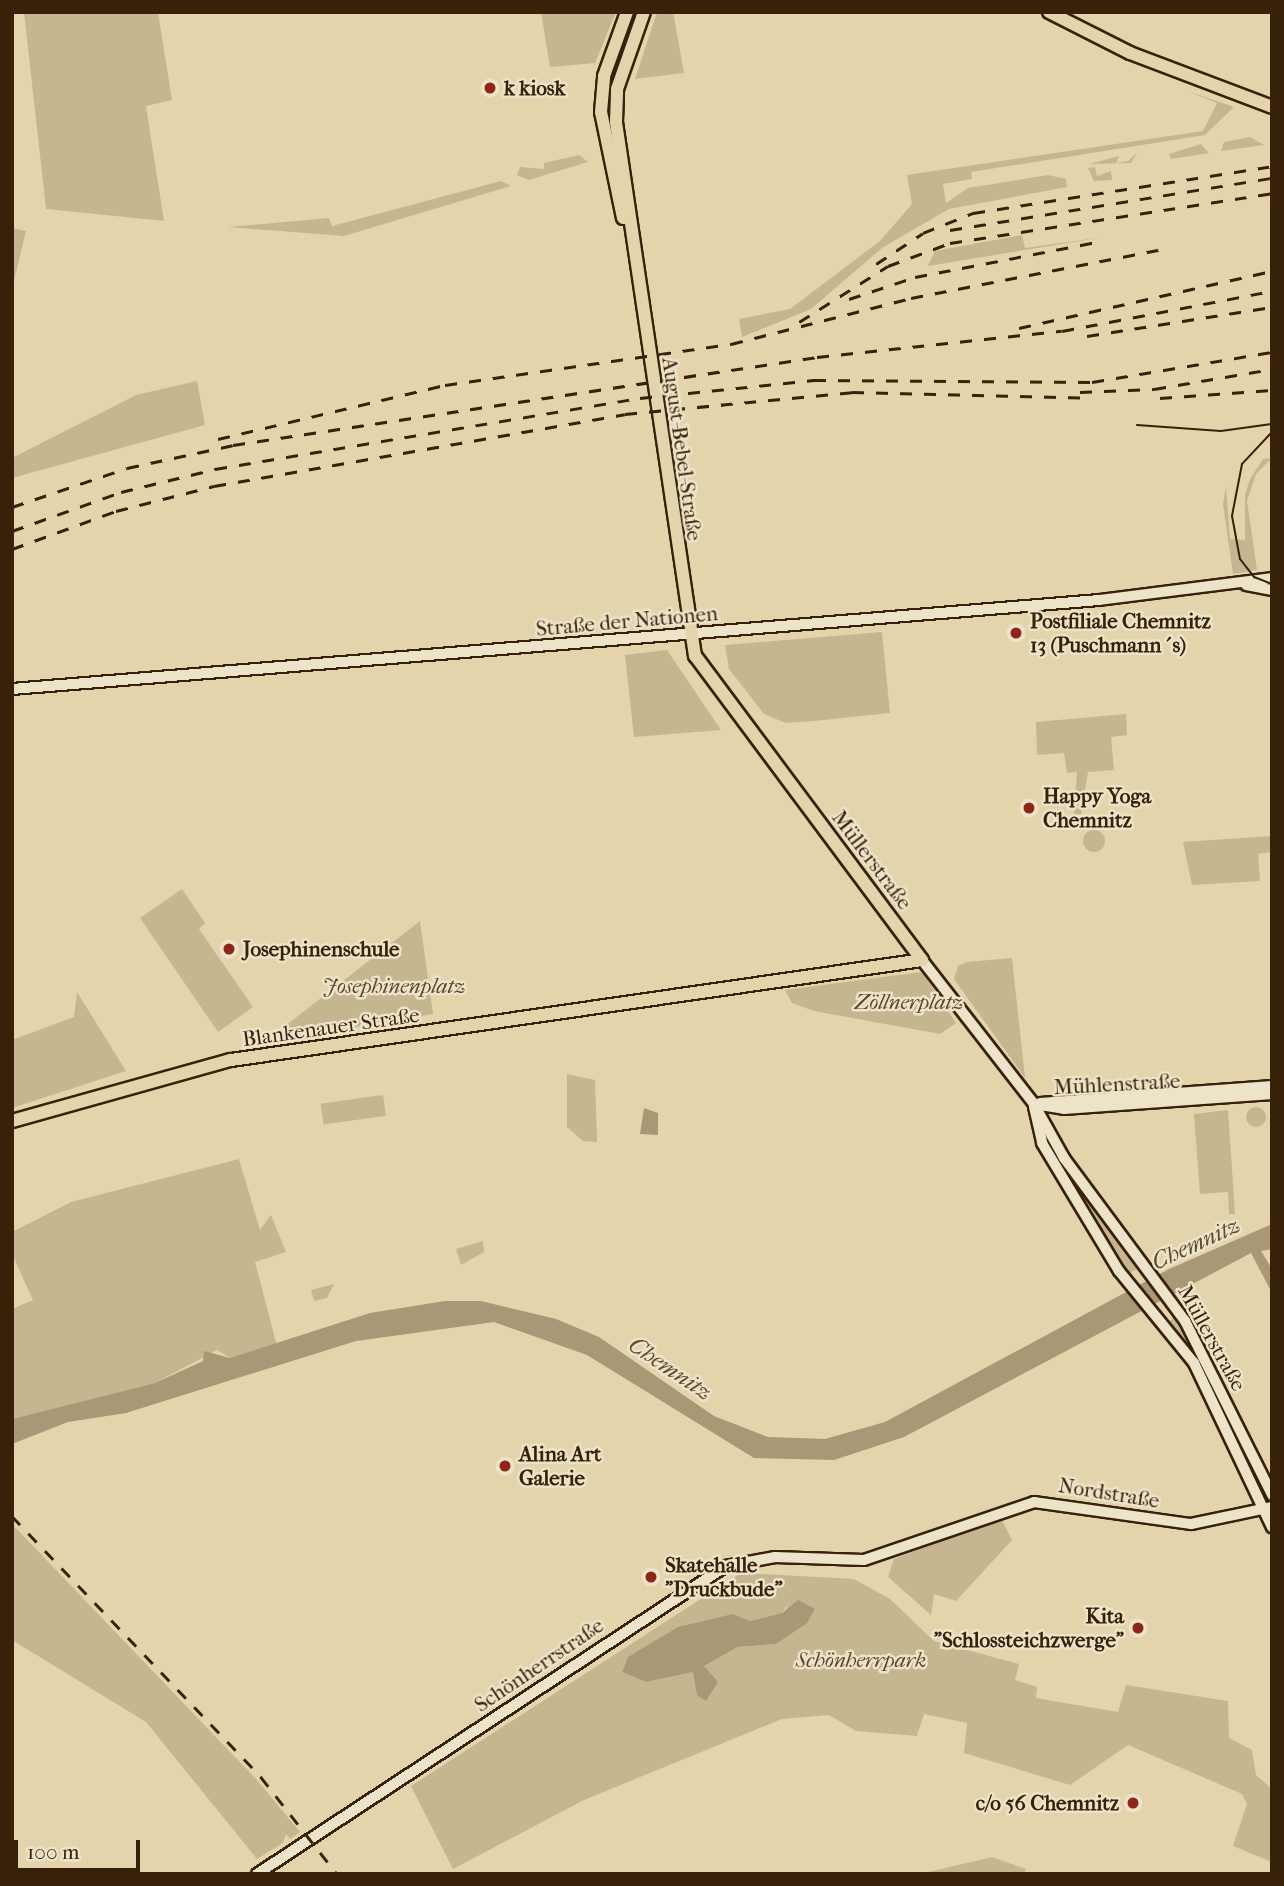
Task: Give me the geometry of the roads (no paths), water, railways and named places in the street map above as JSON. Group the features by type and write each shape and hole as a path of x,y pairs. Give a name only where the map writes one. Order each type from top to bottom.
{"main road":[{"name":"August-Bebel-Straße","path":"627,12 604,76 601,112 636,270"},
{"name":"August-Bebel-Straße","path":"643,12 615,107 636,270 690,634"},
{"path":"1049,12 1130,53 1272,107"},
{"name":"Straße der Nationen","path":"12,690 1246,585 1272,578"},
{"name":"Straße der Nationen","path":"1246,585 1272,590"},
{"name":"Müllerstraße","path":"690,634 709,682 1034,1104 1064,1158 1168,1295 1272,1495"},
{"name":"Blankenauer Straße","path":"12,1121 231,1060 922,960"},
{"name":"Mühlenstraße","path":"1034,1104 1272,1086"},
{"name":"Mühlenstraße","path":"1034,1104 1064,1109 1272,1094"},
{"name":"Müllerstraße","path":"1034,1104 1042,1143 1130,1287 1194,1363 1267,1508 1272,1527"},
{"name":"Nordstraße","path":"864,1560 1034,1502 1191,1524 1267,1508"},
{"name":"Schönherrstraße","path":"257,1874 726,1566 775,1557 864,1560"}],"tram line":[{"path":"1137,425 1221,431 1272,424"},
{"path":"1272,432 1242,464 1232,516 1240,559 1254,577 1272,584"}],"railway":[{"path":"876,264 923,233 973,213 1272,166"},
{"path":"950,230 1272,178"},
{"path":"799,322 888,266 950,243 1272,193"},
{"path":"849,299 915,277 1102,241"},
{"path":"218,439 445,385 731,344 911,298 1164,249"},
{"path":"1019,328 1272,271"},
{"path":"12,507 127,468 233,445 817,357 1062,331 1272,291"},
{"path":"1087,336 1272,307"},
{"path":"12,531 121,492 215,469 640,398 814,380 1092,382 1272,352"},
{"path":"1080,392 1154,389 1272,369"},
{"path":"1160,398 1272,390"},
{"path":"12,549 116,511 214,486 625,414 852,392 1090,398"},
{"path":"12,1516 261,1777 337,1874"}],"place":[{"name":"k kiosk","path":"490,88"},
{"name":"Postfiliale Chemnitz 13 (Puschmann´s)","path":"1016,633"},
{"name":"Happy Yoga Chemnitz","path":"1029,808"},
{"name":"Josephinenschule","path":"229,949"},
{"name":"Alina Art Galerie","path":"505,1466"},
{"name":"Skatehalle \"Druckbude\"","path":"651,1577"},
{"name":"Kita \"Schlossteichzwerge\"","path":"1138,1628"},
{"name":"c/o 56 Chemnitz","path":"1133,1803"}],"park label":[{"name":"Josephinenplatz","path":"394,986"},
{"name":"Zöllnerplatz","path":"909,1002"},
{"name":"Schönherrpark","path":"861,1660"}],"water label":[{"name":"Chemnitz","path":"1196,1244"},
{"name":"Chemnitz","path":"670,1369"}]}
